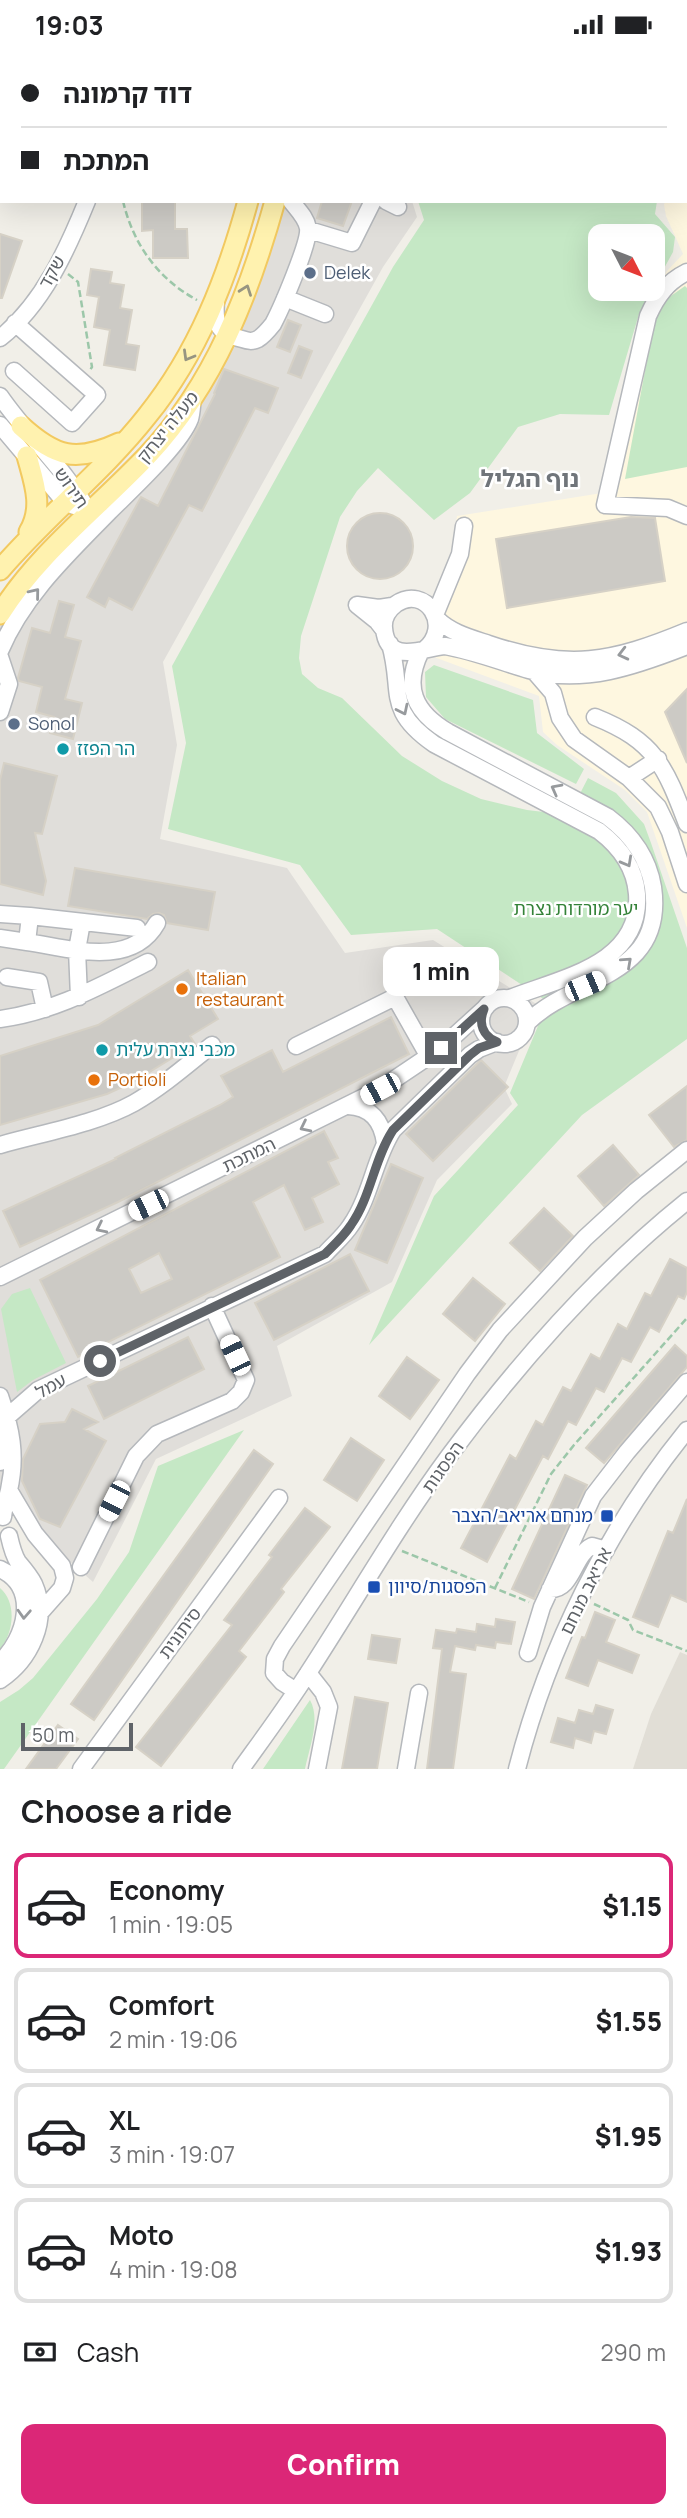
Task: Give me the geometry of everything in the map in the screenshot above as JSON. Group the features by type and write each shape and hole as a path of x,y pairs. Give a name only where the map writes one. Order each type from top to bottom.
{"main road":[{"name":"מעלה יצחק","path":"0,570 21,545 129,437 166,392 185,362 214,302 247,203"},
{"name":"מעלה יצחק","path":"0,614 40,563 148,455 193,397 228,336 247,288 274,203"},
{"path":"21,426 41,444 65,454 79,455 99,451 129,437"},
{"path":"21,545 37,513 36,487 27,456"}],"street":[{"name":"שקד","path":"5,333 34,303 57,265 86,203"},
{"path":"214,302 216,320 228,336 256,340 272,325 285,298 309,230 305,219 293,203"},
{"path":"309,230 352,243 372,203"},
{"path":"687,272 663,289 648,316 605,505 668,507 687,516"},
{"path":"285,298 325,314"},
{"path":"5,333 81,380 97,395 72,423 14,371"},
{"path":"0,651 25,605 185,428 191,417 193,397"},
{"name":"תירוש","path":"3,406 21,426 71,496"},
{"name":"תירוש","path":"0,425 27,456 89,513"},
{"path":"464,526 460,554 436,617 436,637 415,663 411,684 418,705 427,716 448,732 613,821 636,844 649,872 654,899 649,929 635,955 616,971 555,1000 527,1022"},
{"path":"418,600 428,597 453,573"},
{"path":"687,631 627,654 604,659 566,661 530,657 455,632 436,617 426,604 418,600 408,599 379,608 357,605 377,621 398,651 407,653 445,646 534,671 578,675 632,667 687,646"},
{"path":"392,606 384,621 393,656 395,687 400,707 414,728 422,736 599,831 618,847 632,871 637,898 634,923 613,954 593,966 510,998 495,999 484,1009 481,1016 483,1031 497,1042 508,1044 526,1030 527,1022 523,1007 510,998"},
{"path":"0,657 9,684 0,712"},
{"path":"534,671 553,693 565,729 574,739 629,778 658,807 670,832 687,884"},
{"path":"558,707 558,698 563,689 578,675"},
{"path":"595,717 620,727 652,751 672,785 687,824"},
{"path":"629,778 657,759"},
{"path":"0,914 137,928"},
{"path":"27,942 30,916"},
{"path":"79,997 77,950 82,922"},
{"path":"3,942 27,942 105,953 135,947 146,939 157,923"},
{"path":"0,1020 23,1016 79,997 148,962"},
{"path":"7,977 39,982 45,1009"},
{"path":"296,1046 395,997 429,1057"},
{"name":"המתכת","path":"0,1277 380,1089 429,1057 484,1009"},
{"name":"עמל","path":"4,1420 38,1390 325,1254 351,1226 385,1143 405,1117 470,1055 479,1048 497,1042"},
{"path":"0,1145 92,1119 132,1104 212,1045"},
{"path":"348,1106 359,1107 380,1121 385,1143"},
{"path":"296,1691 274,1673 275,1659 282,1646 467,1374 500,1330 585,1238 635,1191 687,1150"},
{"name":"הפסגות","path":"241,1769 308,1673 448,1457 551,1331 603,1274 687,1201"},
{"path":"81,1567 136,1457 146,1444 157,1434 232,1401 241,1392 246,1380 212,1306"},
{"path":"528,1653 542,1608 593,1496 626,1452 687,1383"},
{"path":"0,1396 4,1420 0,1462"},
{"path":"4,1420 12,1431 12,1443 9,1490 2,1516 7,1525 13,1554 39,1589 48,1592 58,1587 65,1578"},
{"name":"אריאב מנחם","path":"517,1769 545,1678 606,1550 640,1490 687,1430"},
{"path":"9,1490 34,1534 62,1566 65,1578 58,1595 39,1613"},
{"name":"סיתונית","path":"81,1769 279,1498"},
{"path":"0,1557 9,1536"},
{"path":"550,1589 558,1590 564,1585 585,1549 592,1546 606,1550"},
{"path":"0,1569 9,1574 21,1591 25,1618 21,1635 0,1662"},
{"path":"0,1681 16,1667 34,1641 39,1602 33,1582"},
{"path":"308,1673 323,1692 329,1706 317,1769"},
{"path":"406,1769 419,1693"}],"path":[{"path":"124,203 134,236 159,272 187,295 214,302"},
{"path":"57,265 78,282 92,367 81,380"},
{"path":"495,1588 551,1474 574,1444 687,1318"},
{"path":"389,1545 542,1608"},
{"path":"582,1599 628,1620 633,1630 687,1651"}],"shaded area":[{"path":"283,203 413,203 417,217 383,267 163,662 177,745 160,839 287,868 345,953 433,940 538,1005 504,1087 512,1104 437,1180 392,1282 277,1346 292,1396 156,1459 93,1582 40,1531 28,1514 0,1504 0,626 13,600 178,436"},
{"path":"664,203 687,203 687,928 647,812 625,790 557,745 543,732 539,696 434,657 457,516 602,493 643,323 653,301 665,301 665,275 683,254 666,216"},
{"path":"680,1652 687,1655 687,1769 633,1769 651,1714"}],"green space":[{"name":"יער מורדות נצרת","path":"419,203 657,203 655,214 664,224 588,224 588,301 646,301 639,314 609,415 560,414 518,427 470,493 434,520 378,468 357,491 340,517 301,636 299,658 302,674 318,688 342,698 402,756 442,781 481,799 527,810 569,815 588,778 616,793 644,824 687,948 687,1039 582,1115 369,1345 434,1196 518,1105 510,1093 548,1002 437,929 351,935 300,865 168,829 186,743 172,666 393,267 424,220"},
{"name":"יער מורדות נצרת","path":"665,226 675,237 673,252 665,266"},
{"path":"685,286 687,467 625,479 654,322 668,298"},
{"path":"434,665 533,700 537,733 584,769 576,784 445,719 426,697 425,672"},
{"path":"30,1288 66,1363 33,1380 17,1392 1,1309 12,1294"},
{"path":"244,1430 4,1769 0,1769 0,1702 33,1678 97,1599 129,1552 158,1466"},
{"path":"0,1588 9,1601 12,1618 8,1635 0,1649"},
{"path":"310,1700 314,1725 305,1769 263,1769"}],"building":[{"path":"142,203 175,203 175,229 187,229 188,258 153,258 153,230 142,231"},
{"path":"321,203 351,203 343,226 317,218"},
{"path":"0,234 22,241 2,298 0,298"},
{"path":"91,269 112,272 110,283 124,285 120,308 132,310 126,344 139,346 135,370 104,365 110,330 94,327 99,297 87,295"},
{"path":"288,320 301,325 290,352 277,347"},
{"path":"299,346 312,351 301,378 288,373"},
{"path":"224,369 278,388 268,413 255,408 202,511 189,505 132,610 109,598 105,607 87,597 141,497 158,506 215,394"},
{"path":"374,513 386,513 398,518 408,528 413,546 411,559 398,574 386,579 374,579 362,574 352,564 347,552 347,540 352,528 362,518"},
{"path":"631,517 655,518 665,581 507,608 496,539"},
{"path":"59,601 74,605 65,637 81,641 65,699 82,703 73,739 50,733 54,717 36,712 42,687 19,681 18,678 32,628 50,633"},
{"path":"687,689 687,763 665,712"},
{"path":"4,763 57,776 42,834 35,833 46,881 43,895 0,884 0,780"},
{"path":"75,868 215,892 208,930 167,923 164,915 159,913 147,919 68,906"},
{"path":"431,960 439,981 406,995 398,974"},
{"name":"מכבי נצרת עלית","path":"188,970 218,1019 190,1036 195,1044 133,1082 107,1094 0,1125 0,1056 98,1025"},
{"path":"391,1017 409,1054 118,1202 20,1247 3,1211 116,1159 220,1105 233,1097 221,1076 272,1050 283,1072"},
{"path":"481,1060 508,1087 433,1161 406,1134"},
{"path":"687,1086 687,1140 674,1147 649,1115"},
{"path":"324,1131 338,1158 328,1162 339,1184 312,1198 323,1222 305,1230 284,1185 253,1202 280,1257 78,1357 40,1280","holes":["159,1253 172,1279 141,1293 129,1269"]},
{"path":"613,1145 639,1175 604,1206 578,1176"},
{"path":"391,1164 423,1178 387,1263 355,1250"},
{"path":"544,1208 573,1236 540,1271 510,1243"},
{"path":"350,1254 369,1291 274,1340 255,1303"},
{"path":"670,1259 687,1268 687,1292 684,1299 678,1296 659,1332 650,1327 631,1362 622,1358 604,1392 596,1388 576,1425 568,1421 548,1459 543,1456 487,1562 461,1548 510,1455 516,1459 536,1421 543,1425 563,1387 571,1391 591,1354 600,1359 618,1324 627,1329 645,1293 651,1296"},
{"path":"473,1278 505,1304 475,1341 443,1314"},
{"path":"188,1337 204,1369 104,1419 88,1386"},
{"path":"675,1345 687,1356 687,1367 604,1463 586,1448"},
{"path":"407,1357 439,1380 410,1419 379,1396"},
{"path":"72,1409 98,1422 84,1429 106,1441 60,1527 40,1519 22,1481 23,1459 40,1424 65,1422"},
{"path":"351,1438 384,1460 357,1501 324,1480"},
{"path":"254,1450 273,1464 94,1720 71,1704"},
{"path":"565,1475 587,1485 534,1599 512,1589"},
{"path":"687,1499 687,1602 671,1595 658,1627 633,1617 668,1531 673,1533"},
{"path":"305,1508 330,1527 281,1589 284,1592 239,1651 246,1657 161,1766 136,1747 232,1625 224,1620"},
{"path":"595,1612 615,1620 606,1642 639,1655 632,1673 598,1660 588,1686 566,1678"},
{"path":"496,1619 515,1622 511,1644 496,1642 495,1648 476,1645 475,1650 455,1646 450,1672 466,1674 453,1769 427,1769 442,1649 433,1648 436,1630 476,1632 477,1624 495,1627"},
{"path":"372,1635 400,1639 396,1663 368,1659"},
{"path":"355,1697 388,1703 377,1769 342,1769"},
{"path":"596,1705 613,1710 606,1734 594,1731 591,1743 575,1738 573,1748 551,1742 558,1718 575,1723 579,1710 593,1714"},
{"path":"58,1725 78,1739 56,1769 26,1769"}],"place":[{"name":"Delek","path":"310,273"},
{"name":"Sonol","path":"14,724"},
{"name":"הר הפזז","path":"63,749"},
{"name":"Italian restaurant","path":"182,989"},
{"name":"מכבי נצרת עלית","path":"102,1050"},
{"name":"Portioli","path":"94,1080"},
{"name":"מנחם אריאב/הצבר","path":"607,1516"},
{"name":"הפסגות/סיוון","path":"374,1587"}],"district":[{"name":"נוף הגליל","path":"530,479"}],"route":[{"path":"100,1361 325,1254 351,1226 385,1143 393,1130 470,1055 479,1048 497,1042 483,1031 481,1016 484,1009 441,1048"}]}
